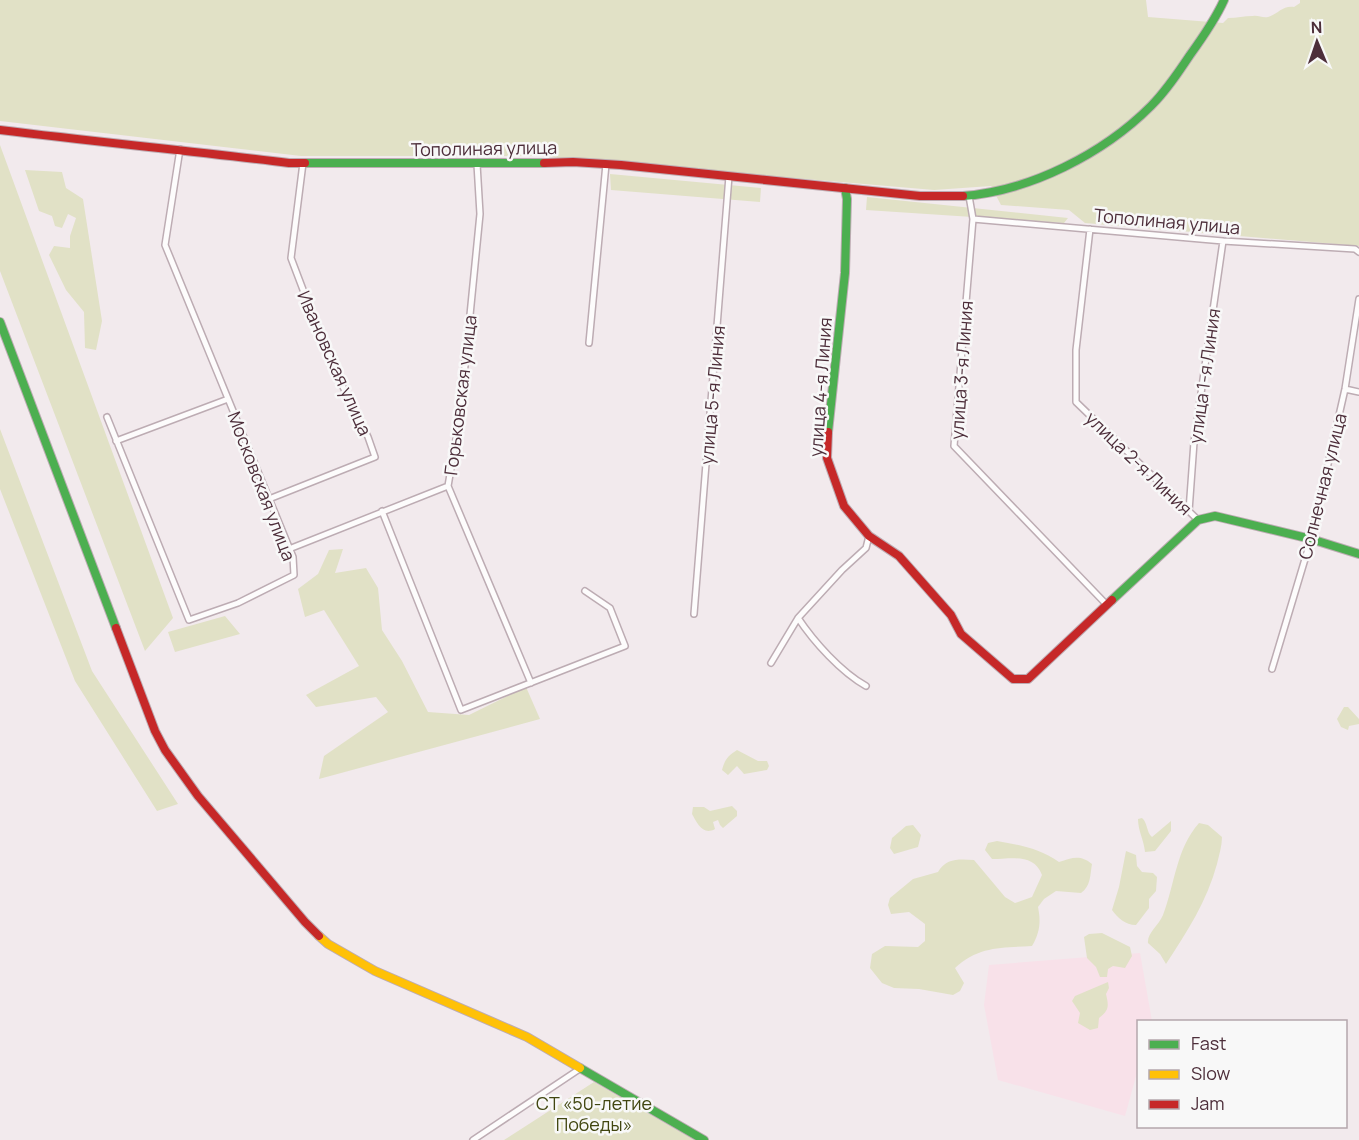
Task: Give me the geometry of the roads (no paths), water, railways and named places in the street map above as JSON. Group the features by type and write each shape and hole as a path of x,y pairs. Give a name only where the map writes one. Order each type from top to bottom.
{"street":[{"name":"Тополиная улица","path":"0,130 303,164 573,162 929,196 969,196 1002,190 1038,179 1122,132 1161,95 1208,28 1224,0"},
{"name":"Московская улица","path":"107,417 189,620 238,603 294,575 293,557 165,245 180,149"},
{"name":"Ивановская улица","path":"269,499 375,457 368,436 330,361 291,258 303,164"},
{"name":"Горьковская улица","path":"477,164 480,214 460,416 448,486 531,683"},
{"path":"589,343 606,164"},
{"name":"улица 5-я Линия","path":"694,614 729,176"},
{"name":"улица 4-я Линия","path":"845,188 847,199 845,273 827,458 844,506 870,536 899,556 951,615 960,634 1012,679 1028,679 1106,604"},
{"name":"улица 3-я Линия","path":"969,196 973,219 954,446 1106,604"},
{"name":"Тополиная улица","path":"973,219 1223,241 1355,249 1359,252"},
{"name":"улица 2-я Линия","path":"1090,229 1076,350 1076,402 1198,520"},
{"name":"улица 1-я Линия","path":"1189,511 1194,442 1223,241"},
{"name":"Солнечная улица","path":"1272,669 1311,538 1345,389 1359,299"},
{"path":"0,322 154,730 192,789 304,922 328,944 375,971 527,1037 704,1140"},
{"path":"1345,389 1359,392"},
{"path":"116,441 228,399"},
{"path":"289,549 448,486"},
{"path":"382,511 461,710 625,646 610,608 585,591"},
{"path":"1106,604 1198,520 1215,516 1311,538 1359,554"},
{"path":"771,663 798,618 842,570 866,548 870,536"},
{"path":"798,618 811,638 857,681 866,686"},
{"path":"473,1140 581,1068"}],"park label":[{"name":"СТ «50-летие Победы»","path":"594,1113"}]}
